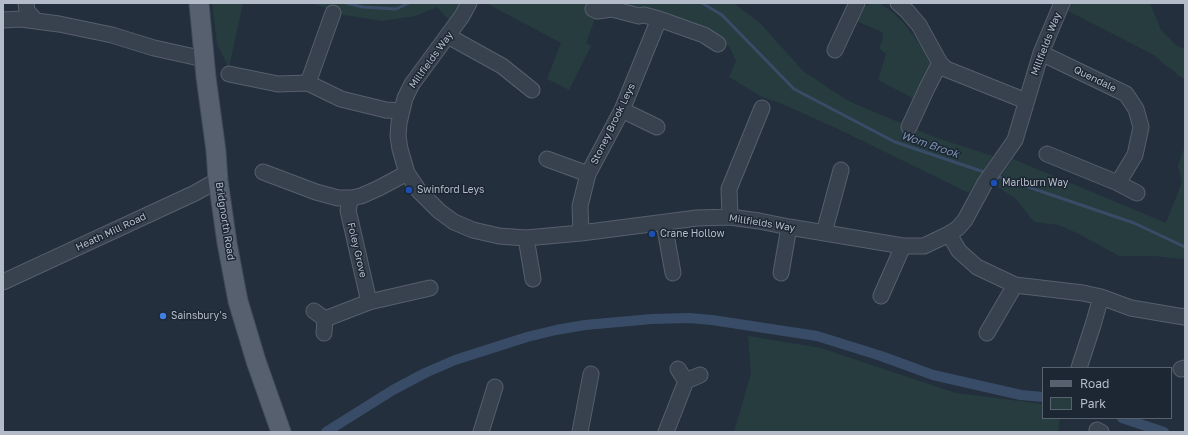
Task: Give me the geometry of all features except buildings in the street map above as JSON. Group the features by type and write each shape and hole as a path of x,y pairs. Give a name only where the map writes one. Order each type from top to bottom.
{"main road":[{"name":"Bridgnorth Road","path":"199,3 218,180 227,243 238,301 256,361 281,432"}],"street":[{"path":"26,3 27,11 36,21"},
{"name":"Millfields Way","path":"469,3 448,36 412,84 405,98 401,111 398,136 407,173 419,191 430,203 454,222 473,230 499,236 526,238 581,233 697,218 730,217 903,246 924,246 949,234 958,228 964,220 999,161 1015,140 1040,53 1062,3"},
{"path":"834,40 857,3"},
{"path":"898,3 919,25 940,63 946,69 960,76 1026,101"},
{"path":"593,9 597,11 612,9 639,16 644,15 659,19 704,36 718,44"},
{"path":"308,83 333,13"},
{"path":"3,20 22,19 59,24 112,35 154,48 204,59"},
{"name":"Stoney Brook Leys","path":"581,233 580,206 588,174 622,110 659,19"},
{"path":"448,36 502,66 532,90"},
{"name":"Quendale","path":"1040,53 1126,94 1136,109 1141,127 1136,155 1118,183"},
{"path":"909,127 940,63"},
{"path":"229,74 278,84 308,83 341,99 379,108 401,111"},
{"path":"730,217 729,189 762,108"},
{"path":"622,110 658,125"},
{"path":"1047,154 1118,183 1138,193"},
{"path":"547,159 588,174"},
{"path":"824,233 841,170"},
{"path":"263,172 279,184 338,198 361,196 407,173"},
{"name":"Heath Mill Road","path":"3,282 195,193 218,180"},
{"name":"Foley Grove","path":"351,198 348,210 369,302"},
{"path":"664,222 675,263"},
{"path":"778,265 789,227"},
{"path":"949,234 959,251 977,267 1015,285 1083,293 1101,297 1131,308 1185,319"},
{"path":"526,238 533,278"},
{"path":"882,286 903,246"},
{"path":"987,333 1015,285"},
{"path":"321,321 369,302 430,288"},
{"path":"1079,367 1101,297"},
{"path":"580,432 580,425 592,372"},
{"path":"666,432 688,375"},
{"path":"481,432 496,397"}],"green space":[{"path":"212,3 243,3 229,68 217,44"},
{"path":"312,3 462,3 450,21 437,7 415,16 382,21 344,15"},
{"path":"486,3 734,3 761,24 803,71 842,97 934,137 993,156 969,193 838,129 780,103 762,97 729,77 736,61 729,46 683,22 641,8 612,4 592,8 595,19 586,43 591,46 569,90 547,79 561,43"},
{"path":"879,3 903,22 935,65 916,100 878,80 886,54 879,48 883,39 882,32 856,21 861,7"},
{"path":"1069,3 1150,3 1161,30 1177,46 1185,49 1185,79 1177,75 1154,55 1066,10"},
{"path":"1185,146 1185,259 1153,256 1119,256 1059,225 1034,222 1016,199 995,185 1013,159 1166,223 1182,182 1178,166"},
{"path":"748,336 821,348 956,393 1042,404 1042,419 1060,419 1058,432 734,432 751,373"}],"waterway":[{"name":"Wom Brook","path":"346,3 363,7 396,9 409,3"},
{"name":"Wom Brook","path":"702,3 722,15 794,89 895,142 987,173"},
{"name":"Wom Brook","path":"996,176 1134,223 1185,247"},
{"path":"326,432 393,390 425,373 455,360 527,337 556,330 585,325 652,319 689,318 712,320 817,336 881,356 933,375 1021,395 1042,397"},
{"path":"1125,419 1164,432"}],"place":[{"name":"Marlburn Way","path":"994,183"},
{"name":"Swinford Leys","path":"409,190"},
{"name":"Crane Hollow","path":"652,234"},
{"name":"Sainsbury's","path":"163,316"}]}
